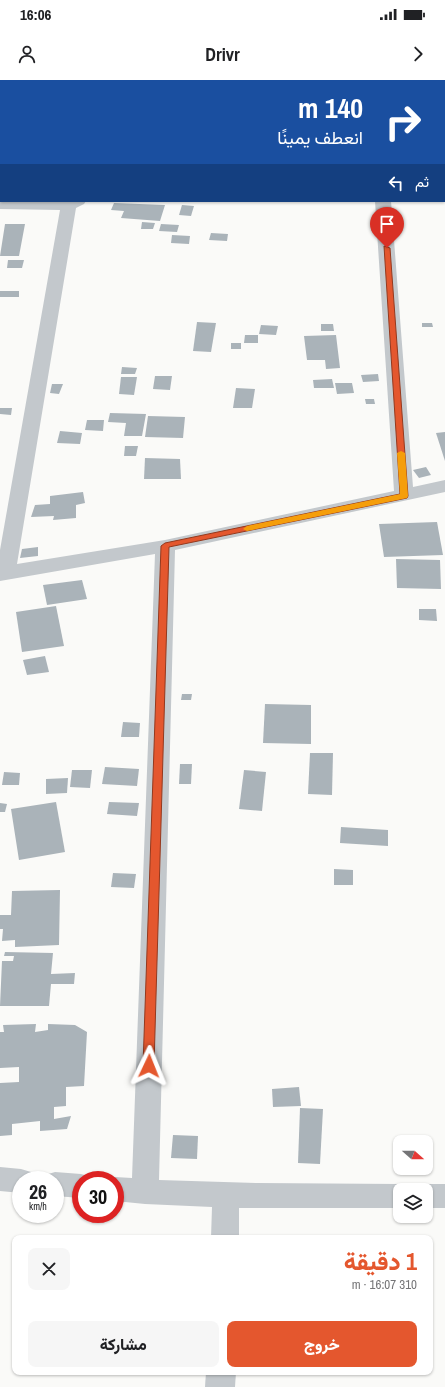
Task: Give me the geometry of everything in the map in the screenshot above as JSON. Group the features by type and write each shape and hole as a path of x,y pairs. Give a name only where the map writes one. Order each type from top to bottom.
{"street":[{"path":"383,202 404,496"},
{"path":"0,204 73,203 3,573 165,546 445,486"},
{"path":"145,1192 165,546"},
{"path":"0,1179 12,1180"},
{"path":"124,1190 145,1192 226,1194 393,1196"},
{"path":"225,1235 226,1194"},
{"path":"433,1196 445,1196"},
{"path":"220,1387 221,1375"}],"building":[{"path":"114,203 165,205 160,221 121,218 124,211 111,210"},
{"path":"182,205 194,206 191,216 179,215"},
{"path":"142,222 155,223 153,229 141,229"},
{"path":"5,224 25,224 19,256 0,256"},
{"path":"161,224 179,225 177,232 159,231"},
{"path":"211,233 228,234 227,241 209,240"},
{"path":"172,235 190,236 189,244 171,243"},
{"path":"8,260 24,260 22,268 7,268"},
{"path":"0,291 19,291 19,297 0,297"},
{"path":"197,322 216,323 211,352 193,351"},
{"path":"422,323 432,323 433,327 422,327"},
{"path":"321,324 333,324 334,331 321,331"},
{"path":"261,325 278,326 276,335 259,334"},
{"path":"245,335 258,335 258,343 244,343"},
{"path":"336,335 340,368 326,369 325,360 307,360 304,336"},
{"path":"231,343 241,343 241,349 231,349"},
{"path":"122,367 137,368 135,374 121,374"},
{"path":"378,374 379,381 363,382 361,375"},
{"path":"155,376 172,376 170,390 153,389"},
{"path":"121,377 137,377 134,395 119,394"},
{"path":"332,379 334,388 314,388 313,380"},
{"path":"335,383 352,383 354,393 337,394"},
{"path":"52,384 63,384 59,394 50,393"},
{"path":"236,388 255,389 252,408 233,408"},
{"path":"365,399 374,399 375,404 366,404"},
{"path":"0,408 12,408 11,415 0,414"},
{"path":"110,413 146,414 142,436 124,436 126,423 108,422"},
{"path":"148,416 185,417 183,438 145,437"},
{"path":"87,420 104,420 103,431 85,430"},
{"path":"60,431 82,433 80,444 57,443"},
{"path":"445,432 445,461 436,433"},
{"path":"125,446 138,446 136,456 124,456"},
{"path":"145,458 180,459 181,479 144,479"},
{"path":"426,467 431,475 419,478 413,470"},
{"path":"83,492 85,503 76,505 76,518 53,520 54,516 31,517 35,505 50,504 50,496"},
{"path":"437,522 443,555 384,557 379,524"},
{"path":"38,547 38,556 20,558 22,549"},
{"path":"396,559 440,560 441,589 397,588"},
{"path":"82,580 87,599 47,605 43,585"},
{"path":"56,606 64,646 22,652 16,612"},
{"path":"419,609 436,609 437,621 419,620"},
{"path":"45,656 49,672 27,675 23,660"},
{"path":"182,694 192,694 191,700 181,700"},
{"path":"265,704 311,705 311,744 263,743"},
{"path":"123,722 140,723 139,737 121,737"},
{"path":"310,753 333,753 332,795 308,794"},
{"path":"180,764 192,764 191,784 179,784"},
{"path":"105,767 139,769 137,786 102,784"},
{"path":"72,770 92,770 90,788 70,787"},
{"path":"244,770 266,772 262,811 239,809"},
{"path":"4,772 20,773 19,785 2,785"},
{"path":"68,778 67,793 46,794 46,779"},
{"path":"56,802 65,852 19,860 11,809"},
{"path":"109,802 139,803 137,816 107,814"},
{"path":"0,803 7,804 5,812 0,812"},
{"path":"341,827 388,830 388,846 340,843"},
{"path":"334,869 353,870 353,885 334,885"},
{"path":"113,873 136,874 134,888 111,887"},
{"path":"60,890 59,945 15,947 15,940 2,941 3,929 0,929 0,915 11,915 12,891"},
{"path":"5,952 53,953 51,974 75,973 74,984 51,984 49,1006 0,1006 2,961 13,961 14,956 4,956"},
{"path":"36,1024 35,1032 48,1030 48,1024 75,1025 87,1032 84,1086 66,1087 66,1106 54,1107 54,1119 71,1116 67,1129 40,1131 40,1121 12,1124 12,1135 0,1136 0,1083 19,1082 19,1067 0,1068 0,1032 4,1032 3,1025"},
{"path":"299,1087 301,1106 273,1107 272,1089"},
{"path":"300,1108 323,1109 320,1164 298,1163"},
{"path":"173,1135 198,1136 197,1159 171,1158"}],"slow traffic":[{"path":"247,529 404,496 401,453"}],"route":[{"path":"149,1066 165,546 404,496 387,248"}]}
